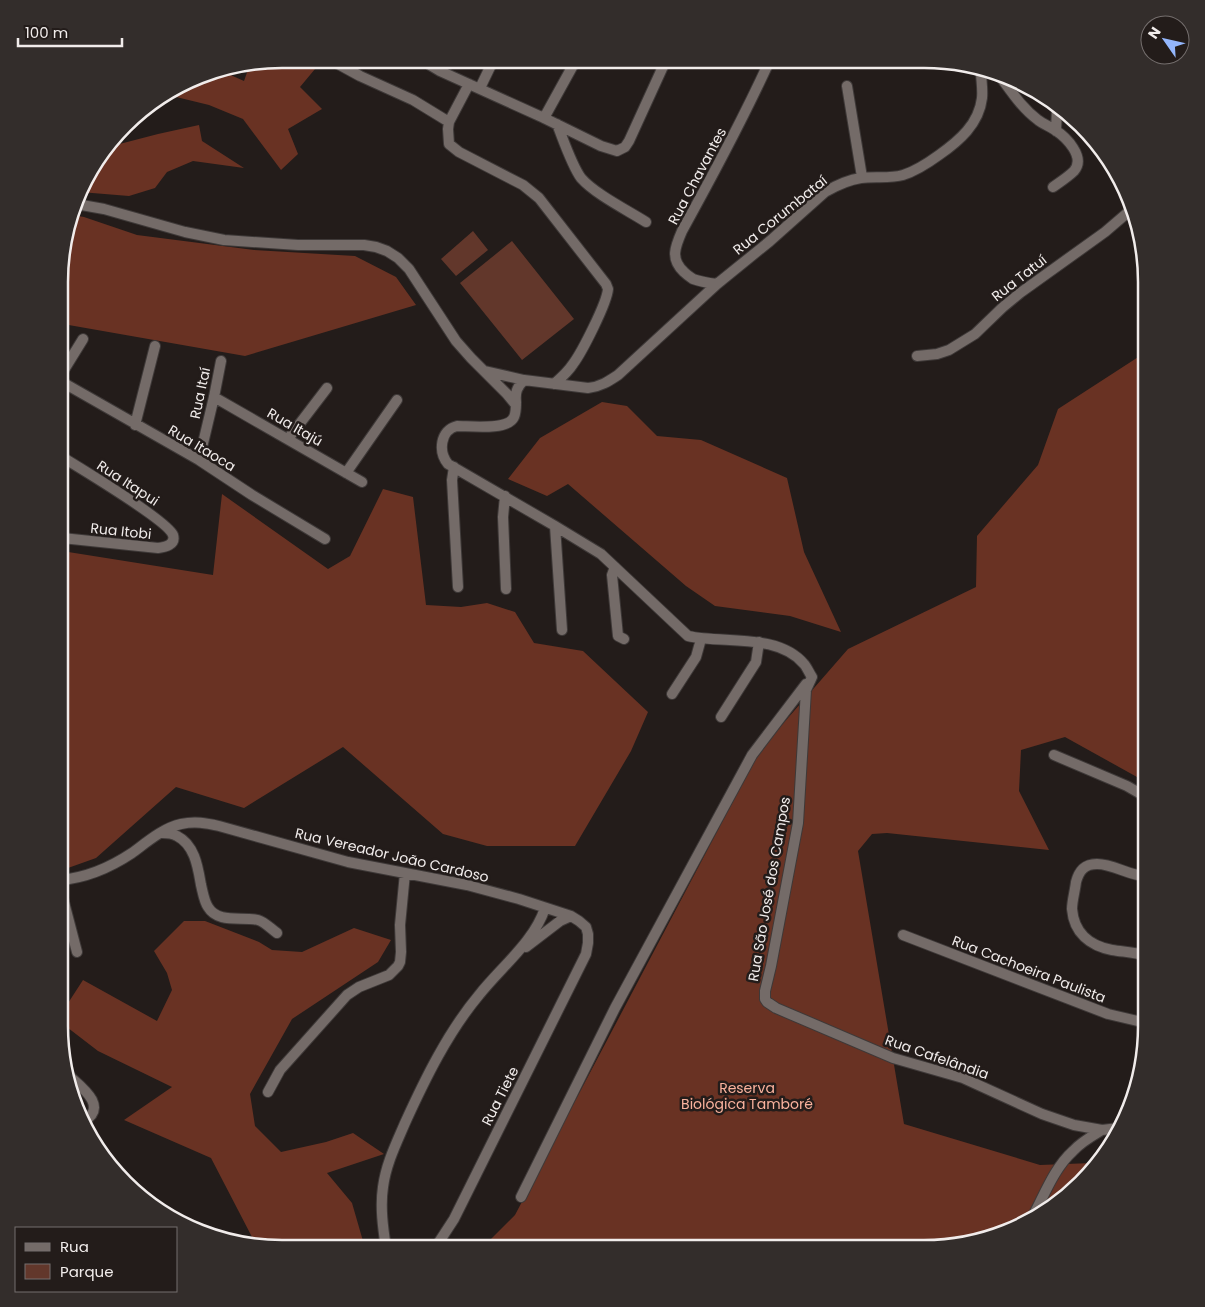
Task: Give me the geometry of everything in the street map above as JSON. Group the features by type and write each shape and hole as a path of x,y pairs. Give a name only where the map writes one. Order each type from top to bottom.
{"street":[{"path":"345,68 413,100 449,122"},
{"path":"435,68 608,149 617,151 621,150 629,141 662,68"},
{"path":"480,88 490,68"},
{"path":"544,118 572,68"},
{"name":"Rua Chavantes","path":"717,284 692,278 686,274 676,262 677,243 727,150 766,68"},
{"name":"Rua Corumbataí","path":"485,371 524,380 588,388 596,388 604,384 618,375 717,284 826,192 846,181 862,178 902,176 913,172 959,141 976,116 982,99 981,76"},
{"path":"469,84 449,122 449,144 453,149 532,191 608,289 604,304 580,354 565,375 554,384"},
{"path":"1006,85 1026,110 1056,131 1071,145 1076,155 1078,161 1074,172 1052,187"},
{"path":"847,86 862,178"},
{"path":"1056,131 1057,115"},
{"path":"557,124 581,177 596,191 646,222"},
{"path":"82,205 104,209 185,232 224,240 298,245 364,245 387,251 398,258 408,269 456,342 512,398 516,405"},
{"name":"Rua Tatuí","path":"917,356 937,354 948,350 975,334 1002,307 1106,232 1126,214"},
{"path":"68,363 83,339"},
{"path":"135,425 155,346"},
{"name":"Rua Itaí","path":"199,460 221,361"},
{"path":"520,1197 615,1008 752,755 812,677 804,664 792,653 784,649 760,642 701,639 688,636 601,554 448,464 444,457 442,440 446,432 452,427 457,426 491,426 510,422 514,418 516,391 524,380"},
{"name":"Rua Itaoca","path":"68,385 199,460 325,539"},
{"path":"288,439 326,388"},
{"name":"Rua Itajú","path":"214,397 362,482"},
{"path":"346,473 397,400"},
{"name":"Rua Itapui","path":"68,461 154,516 172,533 173,538"},
{"path":"454,467 452,480 458,587"},
{"path":"505,496 503,517 506,589"},
{"path":"555,526 562,630"},
{"name":"Rua Itobi","path":"68,539 158,548 168,546 173,538"},
{"path":"615,567 612,575 618,636 624,639"},
{"path":"614,594 621,585 631,583"},
{"path":"672,694 696,657 701,639"},
{"path":"721,718 756,662 760,642"},
{"name":"Rua São José dos Campos","path":"767,1002 765,992 798,823 806,690 812,677"},
{"path":"1054,754 1138,792"},
{"name":"Rua Vereador João Cardoso","path":"68,879 88,874 111,864 130,854 161,832 179,824 202,822 348,862 467,885 571,916 579,920 586,927 588,934 586,954"},
{"path":"161,832 175,835 182,839 192,852 198,867 208,908 213,913 220,917 232,919 258,920 276,933"},
{"path":"1138,875 1097,864 1084,868 1078,875 1072,909 1081,934 1089,942 1101,948 1138,954"},
{"path":"268,1092 280,1070 347,995 359,987 389,975 398,966 401,952 400,925 405,873"},
{"path":"385,1240 382,1216 382,1189 386,1170 406,1120 428,1075 462,1018 478,996 515,955 535,929 543,916 545,908"},
{"path":"515,955 560,921 571,916"},
{"path":"68,918 77,952"},
{"name":"Rua Cachoeira Paulista","path":"903,935 1108,1014 1138,1021"},
{"name":"Rua Tiete","path":"440,1240 454,1219 586,954"},
{"name":"Rua Cafelândia","path":"767,1002 776,1008 893,1058 963,1078 1042,1114 1074,1125 1102,1130 1110,1129"},
{"path":"76,1083 94,1102 93,1114 89,1119"},
{"name":"Rua Cafelândia","path":"1039,1205 1066,1158 1082,1143 1102,1130"}],"green space":[{"path":"315,68 300,87 322,109 288,129 298,154 281,170 243,119 209,105 174,96 226,75 229,74 244,81 248,70 254,69"},
{"path":"199,125 202,141 244,168 193,161 167,172 155,188 129,196 87,193 96,174 117,145"},
{"path":"78,216 137,235 254,250 355,256 396,277 416,305 245,356 68,325 69,254"},
{"path":"473,231 488,250 456,276 441,259"},
{"path":"512,241 574,319 522,360 460,283"},
{"name":"Reserva Biológica Tamboré","path":"1138,357 1138,778 1065,737 1021,750 1019,791 1049,850 887,833 872,834 858,851 904,1124 1040,1165 1087,1163 1065,1186 1030,1211 992,1228 951,1238 924,1240 490,1240 515,1215 760,750 848,649 976,587 977,536 1038,465 1058,409"},
{"path":"602,402 627,406 657,436 701,440 787,478 804,552 841,632 790,616 715,606 686,586 568,484 547,496 508,479 540,438"},
{"path":"383,489 413,497 426,605 461,607 487,603 515,612 534,643 583,651 648,712 631,751 575,846 487,846 443,834 343,747 244,808 176,787 96,858 68,868 68,552 213,575 222,494 328,569 350,556"},
{"path":"184,921 205,921 259,942 272,950 302,952 354,928 391,940 378,962 292,1019 250,1094 255,1126 281,1152 326,1142 353,1133 384,1154 327,1173 352,1203 363,1240 282,1240 252,1237 211,1158 124,1120 172,1087 98,1051 68,1028 68,1003 83,980 157,1021 172,990 167,973 154,951"}]}
